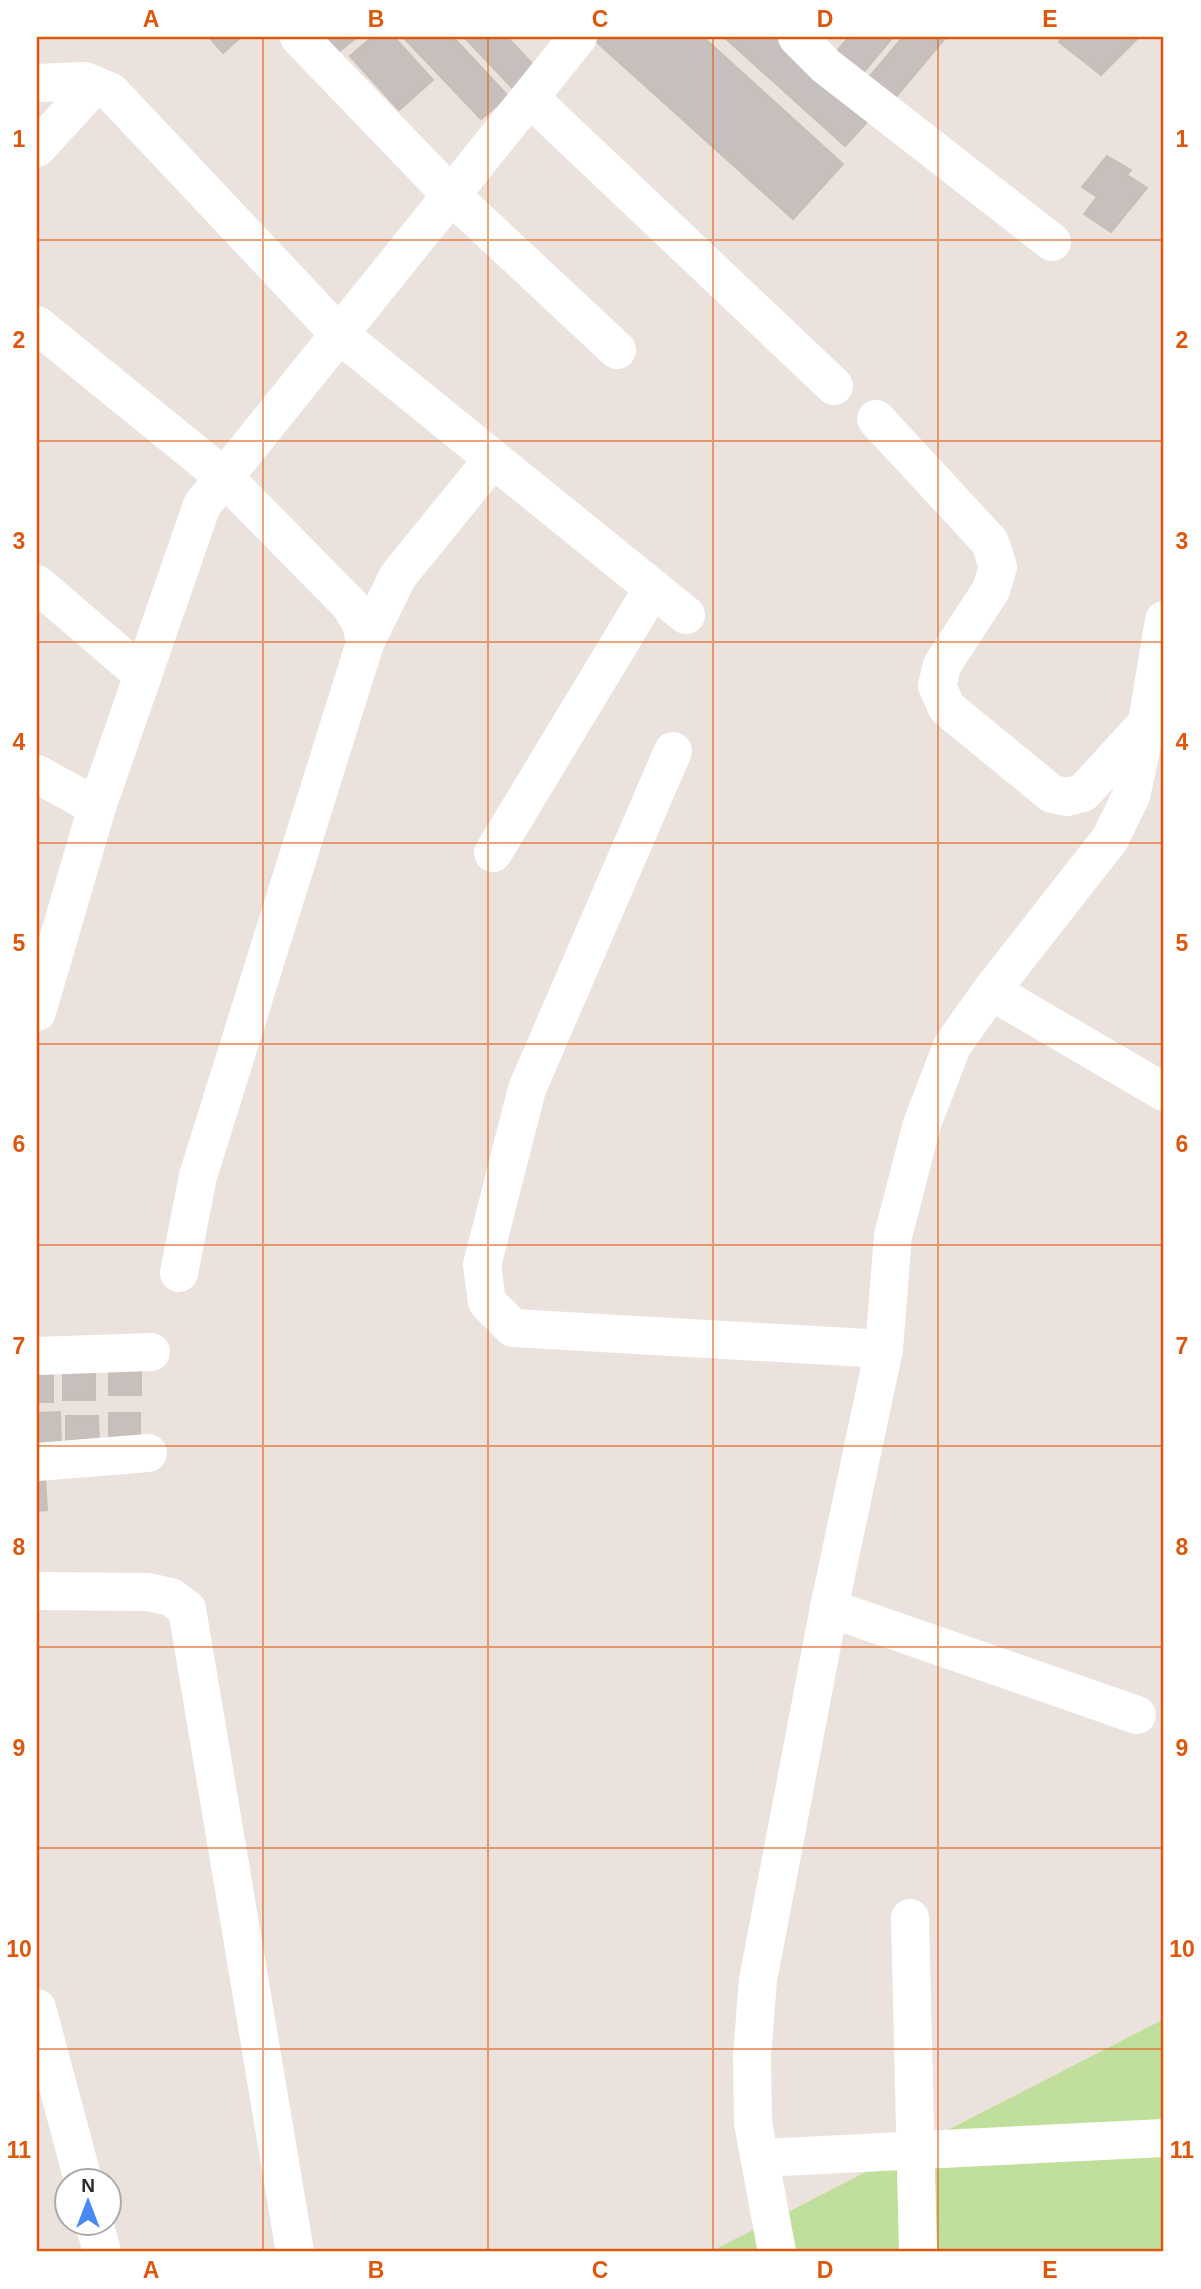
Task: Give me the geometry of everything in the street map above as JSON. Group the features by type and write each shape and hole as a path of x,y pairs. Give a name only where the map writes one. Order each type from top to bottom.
{"street":[{"path":"299,37 451,195 617,350"},
{"path":"37,1012 97,807 202,505 578,37"},
{"path":"797,37 826,66 1052,242"},
{"path":"37,83 85,81 111,92 339,334 686,615"},
{"path":"37,148 95,85"},
{"path":"530,98 834,386"},
{"path":"37,325 224,477 351,605 361,623 365,643"},
{"path":"876,419 990,542 998,567 991,590 942,665 937,687 947,708 1052,794 1067,797 1083,793 1147,723"},
{"path":"179,1273 198,1176 365,643 398,576 493,459"},
{"path":"37,584 143,675"},
{"path":"493,853 653,588"},
{"path":"777,2252 753,2123 752,2056 758,1980 829,1608 884,1349 893,1237 922,1124 952,1046 991,991 1110,839 1131,796 1147,723 1164,622"},
{"path":"673,751 527,1089 482,1265 487,1302 513,1328 884,1349"},
{"path":"37,774 97,807"},
{"path":"991,991 1164,1092"},
{"path":"37,1356 152,1352"},
{"path":"37,1462 148,1453"},
{"path":"37,1591 148,1592 171,1597 187,1609 295,2252"},
{"path":"829,1608 1137,1715"},
{"path":"910,1919 918,2252"},
{"path":"37,2008 79,2166"},
{"path":"760,2158 1164,2138"}],"green space":[{"path":"1164,2019 1164,2252 710,2252"}],"building":[{"path":"209,37 241,37 223,53"},
{"path":"323,37 357,37 337,53"},
{"path":"372,37 394,37 433,80 399,110 350,56"},
{"path":"403,37 453,37 508,96 481,119"},
{"path":"464,37 507,37 540,72 517,93"},
{"path":"591,37 703,37 843,164 793,219"},
{"path":"724,37 775,37 868,121 845,146"},
{"path":"849,37 893,37 863,73 837,51"},
{"path":"903,37 946,37 890,104 864,83"},
{"path":"1064,37 1139,37 1101,75 1059,42"},
{"path":"1107,156 1131,170 1127,175 1147,188 1111,232 1084,214 1097,197 1082,187"},
{"path":"109,1364 141,1364 141,1395 109,1395"},
{"path":"63,1369 95,1369 95,1400 63,1400"},
{"path":"37,1371 53,1371 53,1402 37,1402"},
{"path":"60,1412 61,1446 37,1446 37,1413"},
{"path":"109,1413 140,1413 140,1444 109,1444"},
{"path":"66,1416 98,1416 99,1447 66,1447"},
{"path":"45,1477 47,1510 37,1511 37,1478"}]}
